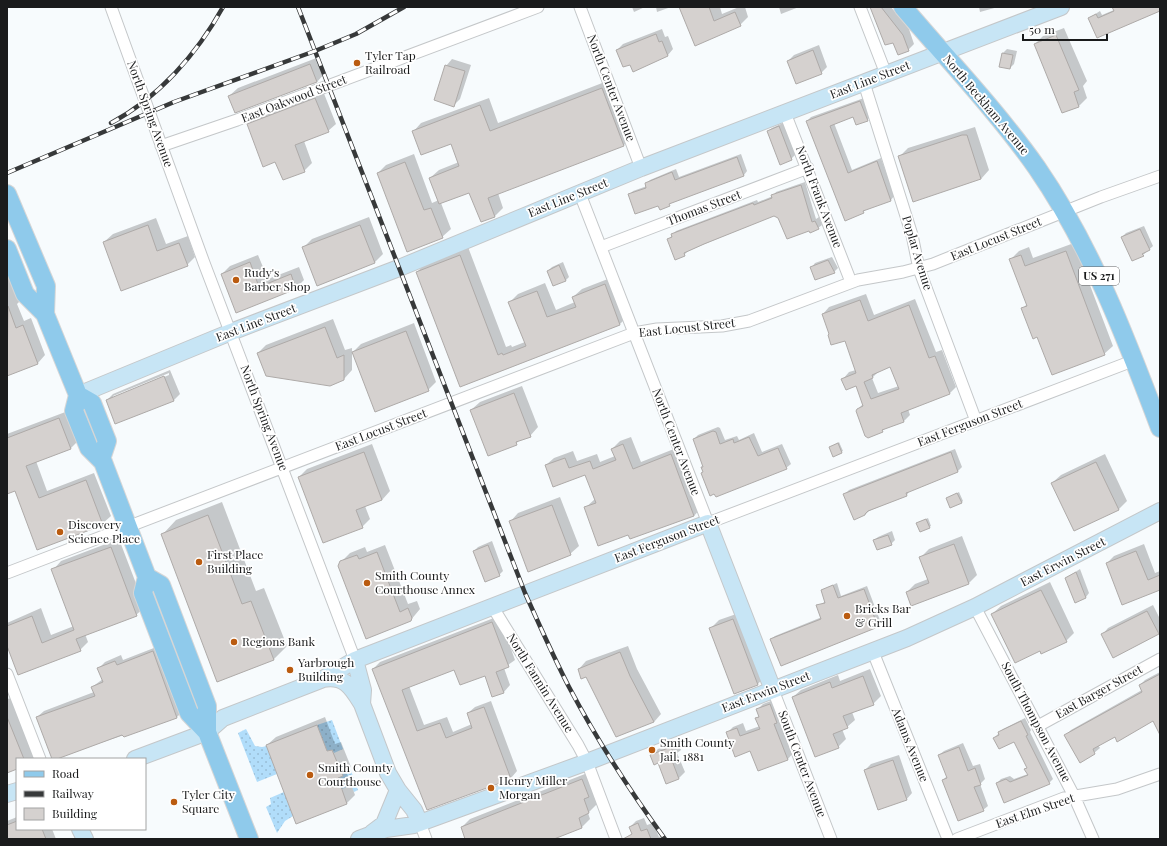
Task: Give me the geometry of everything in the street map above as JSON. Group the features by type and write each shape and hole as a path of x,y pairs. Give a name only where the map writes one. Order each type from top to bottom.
{"main road":[{"name":"North Beckham Avenue","path":"903,7 1002,121 1037,169 1065,212 1107,294 1135,360 1160,428"},
{"name":"East Line Street","path":"78,396 231,332 399,268 641,168 1061,7"},
{"path":"7,194 46,286 45,314"},
{"path":"7,248 25,294 45,314 78,396 74,410 89,448 101,459 147,577 161,585 207,706 207,732 249,839"},
{"name":"East Erwin Street","path":"364,837 386,829 420,824 587,762 873,652 975,607 1160,511"},
{"name":"East Ferguson Street","path":"207,732 223,718 323,679 355,660 708,523"},
{"name":"North Center Avenue","path":"708,523 773,690"},
{"name":"North Spring Avenue","path":"355,660 363,690 362,704 388,773 398,790 414,810 420,824"},
{"path":"323,679 336,678 342,681 352,689 362,704"},
{"path":"138,758 207,732"},
{"path":"364,837 384,824 398,790"}],"street":[{"name":"North Spring Avenue","path":"111,7 161,146 355,660"},
{"name":"East Oakwood Street","path":"161,146 237,120 538,7"},
{"name":"North Center Avenue","path":"580,7 641,168"},
{"path":"860,7 886,74"},
{"name":"Poplar Avenue","path":"864,83 912,235 920,269 976,421"},
{"name":"North Frank Avenue","path":"785,113 808,168 851,282"},
{"name":"Thomas Street","path":"601,247 808,168"},
{"name":"East Locust Street","path":"7,573 634,333 657,329 735,324 749,321 851,282 920,269 1101,197 1160,176"},
{"name":"North Center Avenue","path":"580,194 708,523"},
{"name":"East Ferguson Street","path":"708,523 1135,360"},
{"name":"North Fannin Avenue","path":"492,606 550,697 587,762 616,839"},
{"name":"South Thompson Avenue","path":"975,607 1074,796 1093,839"},
{"name":"Adams Avenue","path":"873,652 948,839"},
{"name":"East Barger Street","path":"1038,726 1160,659"},
{"path":"7,674 40,758"},
{"name":"South Center Avenue","path":"773,690 831,839"},
{"name":"East Elm Street","path":"957,839 1054,802 1074,796 1117,788 1160,774"},
{"path":"420,824 426,839"}],"shaded area":[{"path":"332,720 343,749 334,753 332,750 327,751 317,725"},
{"path":"246,729 255,746 267,746 277,774 257,782 238,733"},
{"path":"350,768 358,790 354,792 351,785 342,789 338,778 343,776 341,771"},
{"path":"284,792 293,816 285,821 277,833 266,807 271,804 270,798"}],"building":[{"path":"679,7 709,7 714,21 735,12 741,26 695,46"},
{"path":"870,7 881,7 903,35 909,51 898,55 893,43 885,45"},
{"path":"1112,7 1160,7 1160,11 1097,38 1088,18 1096,14 1098,18 1114,11"},
{"path":"656,34 659,42 662,41 668,56 633,72 630,65 623,67 616,50"},
{"path":"1056,35 1079,90 1074,92 1079,107 1062,113 1034,44"},
{"path":"813,50 822,74 796,84 787,61"},
{"path":"1002,53 1013,55 1010,69 999,67"},
{"path":"310,64 317,82 235,113 228,96"},
{"path":"445,65 465,71 454,107 434,100"},
{"path":"602,88 624,146 488,198 495,217 481,222 469,193 439,204 429,178 459,166 451,144 421,155 412,131 480,105 490,131"},
{"path":"315,98 329,132 295,145 305,172 283,180 275,162 263,167 247,124"},
{"path":"860,101 868,121 856,125 853,117 830,126 848,173 877,161 891,201 863,211 864,213 845,221 806,121"},
{"path":"779,126 792,160 780,165 767,131"},
{"path":"962,135 967,135 981,179 913,202 898,156"},
{"path":"737,157 744,176 669,204 670,206 660,210 658,206 635,214 628,194 646,188 645,183 672,172 675,180"},
{"path":"405,162 424,210 431,208 443,238 407,252 377,173"},
{"path":"801,185 812,222 815,221 819,229 787,239 778,218 774,216 704,244 684,253 685,256 675,260 667,239 672,237 671,234 753,203 754,205 772,198 771,195"},
{"path":"148,225 157,251 179,243 188,266 121,291 103,242"},
{"path":"360,225 375,263 317,286 302,247"},
{"path":"1140,229 1150,250 1142,254 1144,256 1132,261 1121,237"},
{"path":"1066,251 1105,355 1052,375 1037,337 1033,339 1021,308 1027,306 1009,259 1021,255 1025,266"},
{"path":"460,255 498,355 502,353 503,355 526,346 508,302 537,291 547,317 576,307 572,297 605,284 620,325 460,387 416,272"},
{"path":"828,260 835,273 815,280 810,267"},
{"path":"250,262 259,287 291,274 296,289 236,313 221,274"},
{"path":"559,265 566,281 553,286 547,271"},
{"path":"860,300 868,321 909,305 929,358 935,356 950,394 901,413 904,422 882,430 883,432 868,438 865,436 856,411 863,406 856,386 846,390 841,379 856,373 845,341 831,345 822,314","holes":["890,367 899,389 871,399 864,382 873,378 872,375"]},
{"path":"8,306 16,328 23,325 38,364 7,376"},
{"path":"325,327 337,358 344,355 344,380 330,386 266,376 257,353"},
{"path":"406,331 429,391 375,412 352,352"},
{"path":"164,376 174,401 115,424 106,400"},
{"path":"514,393 531,437 516,442 517,445 488,456 470,410"},
{"path":"59,418 71,449 26,466 39,498 86,480 103,525 37,550 15,491 7,494 7,438"},
{"path":"713,431 716,432 720,444 733,439 734,443 749,437 758,456 778,448 787,469 716,497 714,494 710,496 701,473 703,472 701,467 703,467 693,439"},
{"path":"838,443 842,453 833,457 829,447"},
{"path":"623,444 633,469 671,454 694,516 630,539 628,535 598,546 584,507 596,503 585,475 553,487 545,465 565,458 569,468 590,461 593,469 616,460 611,449"},
{"path":"364,452 382,500 356,510 363,528 323,543 298,477"},
{"path":"951,452 958,472 906,493 907,496 868,511 865,515 854,520 843,494"},
{"path":"1096,462 1119,510 1074,531 1051,483"},
{"path":"957,493 962,503 950,508 946,498"},
{"path":"552,505 571,555 528,572 509,521"},
{"path":"208,515 242,604 251,601 274,660 217,682 161,534"},
{"path":"926,519 930,528 920,532 916,523"},
{"path":"888,535 892,545 877,550 873,540"},
{"path":"954,544 969,584 911,606 906,592 929,583 919,557"},
{"path":"488,545 500,576 485,582 473,551"},
{"path":"111,547 137,616 76,639 81,651 18,675 7,646 7,626 32,616 42,643 74,630 51,569"},
{"path":"1136,551 1148,580 1160,575 1160,590 1122,605 1106,563"},
{"name":"Smith County Courthouse Annex","path":"377,552 400,612 408,608 412,618 411,621 366,639 338,566 340,561 357,555 359,559"},
{"path":"1076,572 1086,598 1075,603 1065,578"},
{"path":"833,585 838,598 864,589 878,627 781,666 770,639 821,619 816,605 825,603 821,590"},
{"path":"1041,590 1067,642 1041,654 1040,651 1015,663 991,614"},
{"path":"1147,611 1159,634 1113,658 1101,634"},
{"path":"733,619 758,685 734,694 709,628"},
{"path":"492,622 509,667 496,672 504,693 492,697 485,676 460,685 454,670 402,690 417,731 440,723 446,738 472,728 467,713 484,707 511,779 427,810 372,669"},
{"path":"153,651 177,718 124,737 122,735 60,758 52,758 36,717 95,696 91,687 103,682 97,668 115,661 117,665"},
{"path":"620,652 630,676 654,722 616,737 586,677 581,679 578,669"},
{"path":"1160,674 1160,735 1153,721 1117,742 1115,737 1093,749 1095,754 1080,763 1064,735 1142,692 1139,685"},
{"path":"863,676 874,705 843,716 848,728 833,734 839,748 815,757 792,697 830,682 832,688"},
{"path":"770,704 777,723 774,724 788,760 758,771 750,751 735,757 726,732 737,728 740,736 760,729 755,718 759,717 756,709"},
{"path":"7,717 24,758 16,758 16,769 7,773"},
{"path":"1021,721 1028,735 1026,736 1050,784 1004,803 996,783 1006,779 1010,782 1028,775 1024,769 1027,768 1014,742 999,749 993,738 999,735 998,732"},
{"name":"Smith County Courthouse","path":"317,725 327,751 332,750 343,776 338,778 347,804 296,824 266,745"},
{"path":"671,747 675,757 671,758 679,779 666,784 658,763 654,765 650,755"},
{"path":"959,747 968,771 975,768 981,785 974,787 984,811 958,821 942,780 947,778 938,755"},
{"path":"893,760 907,800 878,810 864,770"},
{"path":"582,779 589,797 584,799 589,813 579,818 582,828 554,839 465,839 461,827"},
{"path":"16,821 16,830 42,830 46,839 7,839 7,825"},
{"path":"638,823 641,831 647,829 651,839 623,839 632,834 629,827"}],"railway":[{"path":"111,123 145,101 175,73 189,58 223,7"},
{"path":"298,7 525,593 557,664 580,707 614,765 665,839"},
{"path":"7,173 174,102 315,51 356,34 404,7"}],"place":[{"name":"Tyler Tap Railroad","path":"357,63"},
{"name":"Rudy's Barber Shop","path":"236,280"},
{"name":"Discovery Science Place","path":"60,532"},
{"name":"First Place Building","path":"199,562"},
{"name":"Smith County Courthouse Annex","path":"367,583"},
{"name":"Bricks Bar & Grill","path":"847,616"},
{"name":"Regions Bank","path":"234,642"},
{"name":"Yarbrough Building","path":"290,670"},
{"name":"Smith County Jail, 1881","path":"652,750"},
{"name":"Smith County Courthouse","path":"310,775"},
{"name":"Henry Miller Morgan","path":"491,788"},
{"name":"Tyler City Square","path":"174,802"}]}
